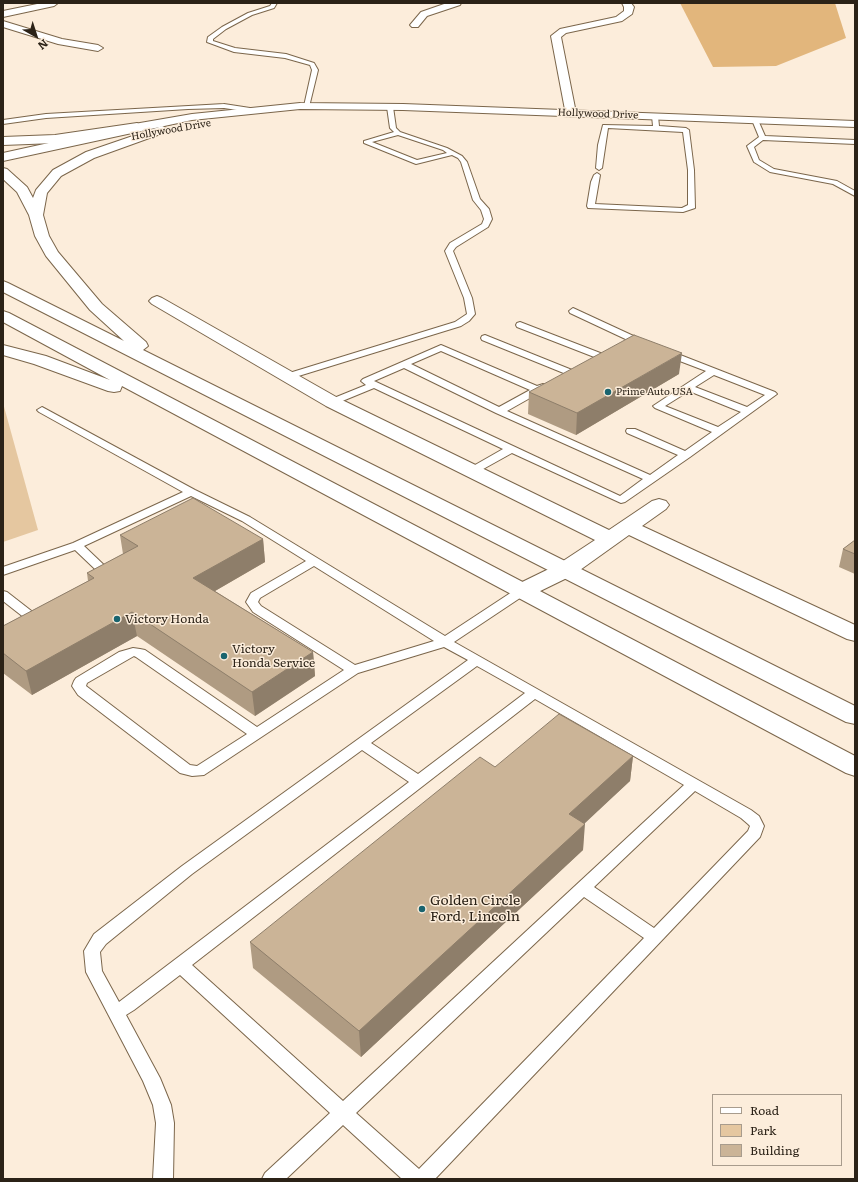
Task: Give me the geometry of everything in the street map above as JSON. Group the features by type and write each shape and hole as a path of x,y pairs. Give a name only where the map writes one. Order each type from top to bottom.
{"main road":[{"path":"3,14 54,3"},
{"path":"415,25 424,14 457,3"},
{"path":"570,113 556,36 563,31 619,19 629,12 629,7 626,3"},
{"path":"3,24 61,42 98,48"},
{"name":"Hollywood Drive","path":"3,156 192,117 250,110 307,106 390,107 855,124"},
{"name":"Hollywood Drive","path":"3,165 162,130 237,118 341,107"},
{"path":"3,141 55,139 140,127"},
{"path":"36,215 41,193 57,173 90,155 162,130"},
{"path":"3,172 22,190 36,215 42,236 51,253 68,276 96,307 165,368"},
{"path":"3,286 855,716"},
{"path":"157,301 332,402 472,471 855,634"},
{"path":"3,316 855,766"},
{"path":"3,350 40,360 198,419"},
{"path":"522,591 565,570 659,505"}],"lane":[{"path":"275,3 272,6 250,14 224,28 210,38 210,42 234,50 286,56 312,64 315,70 307,106"},
{"path":"3,122 53,116 188,107 224,106 250,110"},
{"path":"289,376 458,324 471,314 468,298 449,251 453,245 479,230 485,224 488,219 485,209 477,200 472,189 464,162 454,153 398,133 393,128 390,107"},
{"path":"655,116 656,128"},
{"path":"755,120 762,138"},
{"path":"605,126 656,128 686,130 691,170 692,206 683,210 591,206 605,126"},
{"path":"398,133 366,142 416,162 454,153"},
{"path":"855,142 762,138 750,146 756,161 772,171 835,182 855,194"},
{"path":"573,311 640,343 624,348"},
{"path":"520,325 608,356 593,365"},
{"path":"485,338 577,373 538,390 499,411"},
{"path":"538,390 441,348 366,381 621,500 772,394 657,350"},
{"path":"405,365 499,411 651,479"},
{"path":"713,371 658,406 719,431"},
{"path":"332,402 374,385"},
{"path":"688,387 748,411"},
{"path":"42,410 191,492 246,519 445,642 746,814 754,820 757,826 755,833 422,1179"},
{"path":"631,431 686,455"},
{"path":"472,471 512,449"},
{"path":"3,571 77,545 191,492"},
{"path":"77,545 103,572 99,579 85,586"},
{"path":"314,561 255,596 252,602 257,609 353,670"},
{"path":"257,734 140,653 133,652 124,655 80,681 79,686 83,692 185,769 192,771 199,770 211,764 257,734 353,670 445,642 522,591"},
{"path":"3,595 34,614 17,624"},
{"path":"163,1179 165,1123 162,1105 151,1078 94,972 92,950 100,940 187,870 477,660"},
{"path":"115,1012 128,1005 534,693"},
{"path":"362,744 418,781"},
{"path":"272,1179 694,784"},
{"path":"583,888 655,937"},
{"path":"180,965 416,1179"}],"green space":[{"path":"3,403 38,530 3,542"}],"shaded area":[{"path":"680,3 835,3 846,38 776,66 713,67"}],"building":[{"path":"634,335 682,353 577,413 529,392"},
{"path":"193,498 263,539 193,578 313,652 252,692 132,612 26,671 3,653 3,626 94,578 87,573 138,546 120,535"},
{"path":"855,540 855,554 843,549"},
{"name":"Golden Circle Ford, Lincoln","path":"559,714 633,756 569,814 585,824 359,1031 250,942 480,757 495,767"}],"place":[{"name":"Prime Auto USA","path":"608,392"},
{"name":"Victory Honda","path":"117,619"},
{"name":"Victory Honda Service","path":"224,656"},
{"name":"Golden Circle Ford, Lincoln","path":"422,909"}]}
